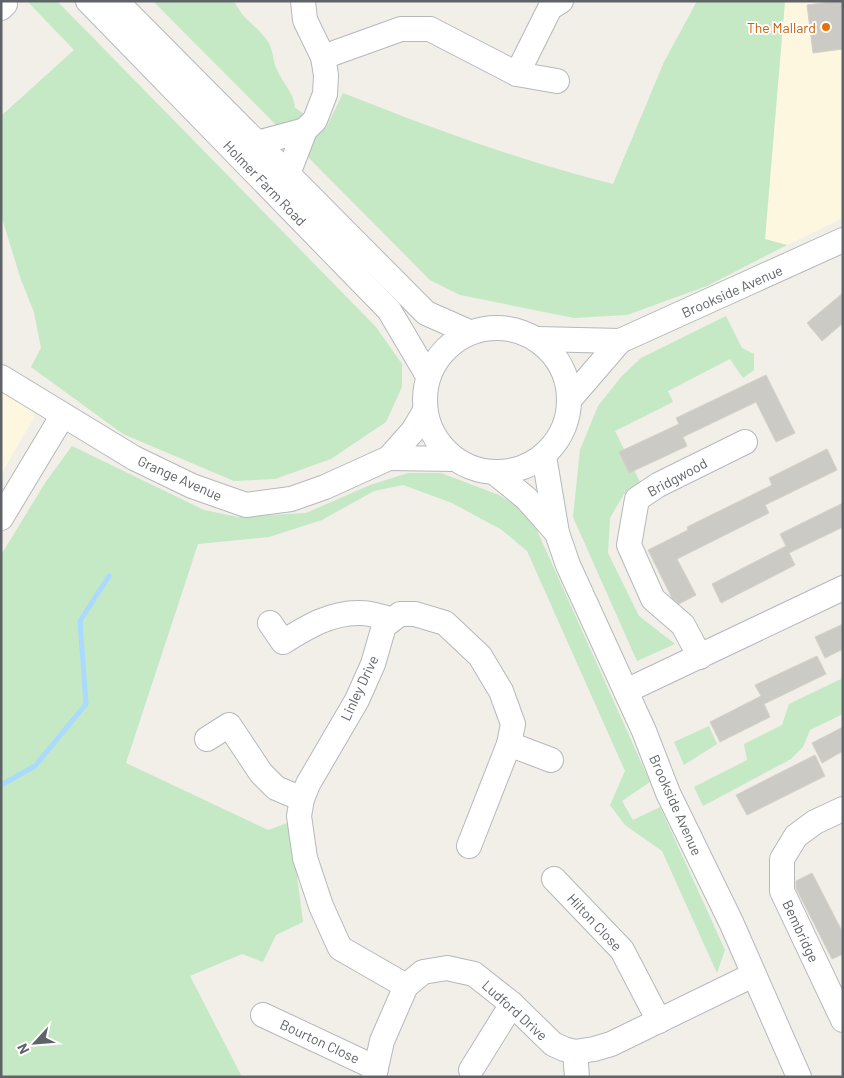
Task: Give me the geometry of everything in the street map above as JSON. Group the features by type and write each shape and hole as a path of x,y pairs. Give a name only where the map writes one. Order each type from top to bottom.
{"street":[{"name":"Holmer Farm Road","path":"88,1 389,310 428,376"},
{"name":"Holmer Farm Road","path":"116,1 426,313 469,332"},
{"path":"288,174 305,130 315,120 324,94 326,75 322,58 305,20 303,1"},
{"path":"517,74 550,8 561,1"},
{"path":"322,58 401,30 430,29 517,74 557,81"},
{"path":"257,143 305,130"},
{"name":"Brookside Avenue","path":"570,399 620,341 843,240"},
{"path":"492,327 516,329 537,339 555,355 566,376 570,399 563,430 555,444 544,456 516,470 495,473 469,467 455,459 441,446 431,430 425,411 425,393 428,376 442,353 452,343 469,332 492,327"},
{"name":"Brookside Avenue","path":"537,339 620,341"},
{"name":"Grange Avenue","path":"1,377 142,462 192,486 246,505 291,500 389,458 413,432 425,411"},
{"path":"1,518 63,415"},
{"name":"Bridgwood","path":"700,657 683,625 653,598 629,545 637,500 658,486 745,442"},
{"name":"Brookside Avenue","path":"544,456 556,533 568,565 626,691 668,793 730,922 799,1077"},
{"name":"Grange Avenue","path":"389,458 455,459"},
{"name":"Brookside Avenue","path":"495,473 526,498 556,533"},
{"path":"626,691 843,588"},
{"path":"270,623 282,642 310,625 340,614 363,613 391,619 400,614 415,614 445,623 480,656 501,691 513,724 509,744 469,846"},
{"name":"Linley Drive","path":"391,619 384,626 373,664 356,700 302,799 299,816 305,858 321,906 340,948 406,986"},
{"path":"207,739 229,724 262,773 276,788 302,799"},
{"path":"509,744 551,760"},
{"name":"Bembridge","path":"843,809 815,822 796,836 782,859 782,892 843,1020"},
{"name":"Hilton Close","path":"554,879 622,950 659,1021"},
{"name":"Ludford Drive","path":"406,986 423,972 447,968 474,974 512,1004 553,1044 575,1052"},
{"path":"577,1077 575,1052 611,1044 753,974"},
{"path":"375,1072 382,1041 406,986"},
{"path":"471,1070 512,1004"},
{"name":"Bourton Close","path":"263,1015 375,1072"}],"shaded area":[{"path":"785,1 843,1 843,218 787,245 765,239"},
{"path":"1,392 33,411 34,418 1,474"}],"green space":[{"path":"27,1 57,1 376,327 402,364 402,387 386,422 331,459 275,479 234,481 123,434 31,367 41,348 34,312 21,280 1,215 1,116 74,50"},
{"path":"153,1 234,1 245,18 267,40 272,51 275,66 290,93 295,108 326,128 343,93 476,143 544,165 613,184 664,62 697,1 785,1 765,239 787,245 707,286 627,315 574,318 460,295 430,280"},
{"path":"726,316 742,348 754,354 754,370 743,378 730,359 668,391 673,402 615,431 640,482 624,494 610,518 608,553 639,616 675,644 637,661 573,517 580,450 598,406 621,377 641,358"},
{"path":"72,446 204,510 238,517 306,513 370,485 408,473 441,473 499,495 525,511 535,526 650,782 622,801 633,820 660,807 725,950 717,973 662,851 625,825 610,805 625,771 527,551 502,530 452,503 403,485 374,491 322,520 269,537 198,544 126,763 268,830 290,822 303,922 276,935 263,962 242,954 190,976 242,1077 1,1077 1,555 45,483"},
{"path":"843,669 843,714 810,730 803,747 791,759 703,806 694,787 747,760 744,744 782,725 789,704 841,679"},
{"path":"709,726 717,744 684,765 674,742"}],"building":[{"name":"The Mallard","path":"843,1 843,49 813,53 807,5"},
{"path":"843,293 843,323 822,341 807,323"},
{"path":"766,375 795,433 776,442 756,402 683,437 687,446 629,473 619,452 679,424 676,418"},
{"path":"827,449 837,470 765,505 769,513 677,559 696,595 679,604 672,598 648,550 688,530 687,527 772,485 769,478"},
{"path":"843,503 843,527 789,553 795,565 721,603 712,584 786,546 780,534"},
{"path":"843,624 843,649 825,658 815,637"},
{"path":"817,656 826,674 764,704 770,717 720,742 710,722 761,696 755,685"},
{"path":"843,727 843,751 822,763 812,743"},
{"path":"815,755 825,776 747,815 736,795"},
{"path":"812,873 843,933 843,954 832,959 796,888 796,881"}],"waterway":[{"path":"1,785 35,766 86,704 80,621 109,576"}],"place":[{"name":"The Mallard","path":"826,27"}]}
